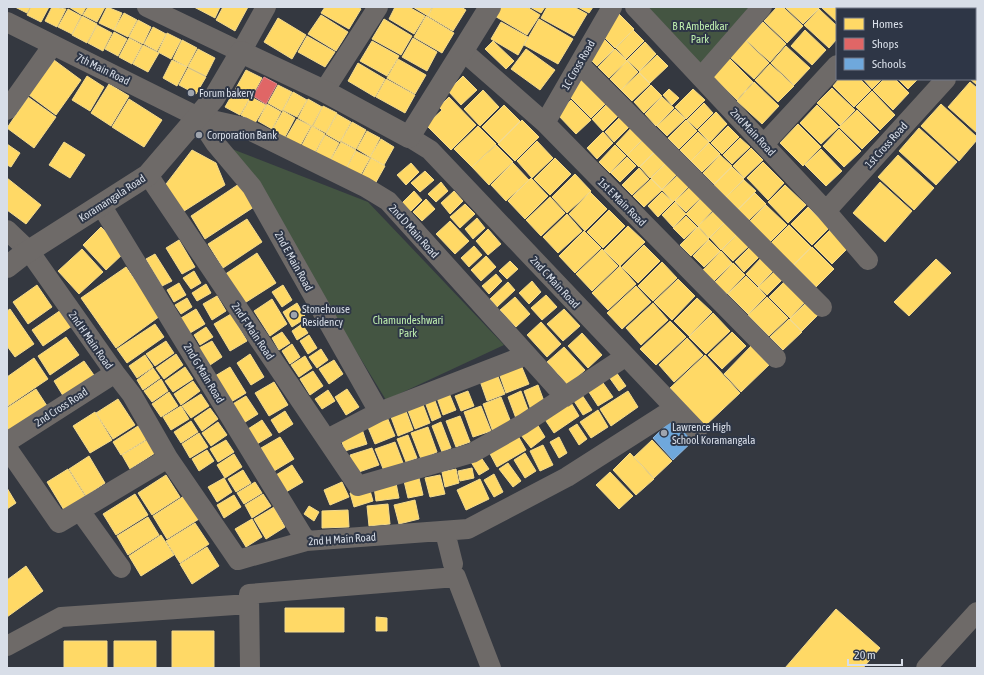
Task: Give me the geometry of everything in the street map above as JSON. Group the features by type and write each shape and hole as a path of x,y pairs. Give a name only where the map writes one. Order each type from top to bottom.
{"street":[{"path":"147,7 324,91 409,137 464,52 490,7"},
{"path":"241,52 266,7"},
{"path":"324,91 378,7"},
{"name":"1C Cross Road","path":"545,123 612,7"},
{"name":"2nd Main Road","path":"635,7 826,211 868,260"},
{"path":"701,77 762,7"},
{"name":"7th Main Road","path":"7,22 198,117"},
{"path":"7,110 53,44"},
{"name":"Koramangala Road","path":"7,267 28,251 148,175 214,98 241,52"},
{"name":"1st E Main Road","path":"464,52 545,123 776,358"},
{"path":"579,64 822,307"},
{"path":"764,144 836,66"},
{"name":"1st Cross Road","path":"826,211 945,80"},
{"name":"2nd D Main Road","path":"198,117 243,127 365,187 388,202 566,397"},
{"name":"2nd E Main Road","path":"198,117 215,143 252,187 379,412"},
{"name":"2nd C Main Road","path":"409,137 430,150 625,357 697,431"},
{"name":"2nd F Main Road","path":"148,175 358,486 472,453 566,397"},
{"name":"2nd G Main Road","path":"101,205 306,541"},
{"name":"2nd H Main Road","path":"7,230 28,251 115,373 132,394 168,458 238,560 306,541 445,532 468,529 567,477 675,408"},
{"path":"326,439 379,412 527,355"},
{"path":"566,397 625,357"},
{"name":"2nd Cross Road","path":"7,442 115,373"},
{"path":"7,448 59,523 168,458"},
{"path":"80,511 121,568"},
{"path":"445,532 453,564"},
{"path":"250,668 249,594 456,577 491,668"},
{"path":"7,646 61,617 249,604"},
{"path":"926,668 977,612"}],"green space":[{"name":"B R Ambedkar Park","path":"639,7 757,7 701,72"},
{"name":"Chamundeshwari Park","path":"232,149 368,202 504,345 386,400"}],"building: Homes":[{"path":"15,7 30,7 27,13"},
{"path":"31,7 49,7 41,22 27,15"},
{"path":"52,7 66,9 57,27 45,21"},
{"path":"69,7 86,7 82,15"},
{"path":"88,7 105,7 97,22 83,15"},
{"path":"107,7 122,13 114,30 99,23"},
{"path":"194,7 220,7 215,18"},
{"path":"223,7 248,7 235,31 216,20"},
{"path":"325,7 358,7 361,9 349,29 321,13"},
{"path":"395,7 409,7 425,16 414,34 389,19"},
{"path":"413,7 432,7 428,16"},
{"path":"433,7 461,7 466,10 453,31 428,16"},
{"path":"498,7 527,7 540,15 527,35 493,15"},
{"path":"530,7 545,7 541,13"},
{"path":"547,7 574,7 587,14 574,36 541,18"},
{"path":"578,7 593,7 589,13"},
{"path":"777,7 783,7 803,26 787,43 764,21"},
{"path":"785,7 820,7 803,24"},
{"path":"821,7 856,8 836,8 836,21"},
{"path":"927,7 928,8 900,8"},
{"path":"964,7 965,8 949,8"},
{"path":"966,7 977,7 977,18 976,8"},
{"path":"68,9 81,16 72,34 58,27"},
{"path":"819,9 836,25 836,40 829,48 804,25"},
{"path":"124,13 137,20 128,37 114,30"},
{"path":"618,13 634,29 615,48 599,32"},
{"path":"321,15 348,32 336,51 308,34"},
{"path":"82,16 97,24 87,43 72,35"},
{"path":"426,16 454,33 442,53 414,37"},
{"path":"278,18 306,35 292,59 264,42"},
{"path":"384,19 412,36 401,55 372,39"},
{"path":"539,19 573,39 558,64 524,45"},
{"path":"138,20 151,27 143,44 129,37"},
{"path":"501,22 528,37 518,55 491,39"},
{"path":"763,22 786,44 770,62 746,40"},
{"path":"97,25 112,33 103,51 88,43"},
{"path":"153,27 166,34 157,51 144,44"},
{"path":"633,30 644,41 626,59 616,48"},
{"path":"805,30 826,50 812,65 791,46"},
{"path":"114,32 127,39 118,56 105,49"},
{"path":"167,33 181,40 171,59 158,52"},
{"path":"307,36 335,52 325,67 298,52"},
{"path":"129,38 142,45 132,64 119,57"},
{"path":"413,38 437,52 427,71 402,57"},
{"path":"604,39 614,49 597,66 587,56"},
{"path":"182,40 197,48 187,67 173,59"},
{"path":"745,40 769,63 754,79 730,57"},
{"path":"372,41 399,56 387,76 360,61"},
{"path":"493,41 514,61 506,69 485,49"},
{"path":"645,42 656,54 639,71 627,60"},
{"path":"143,45 159,53 148,72 133,64"},
{"path":"786,46 810,68 794,85 771,63"},
{"path":"198,49 215,58 206,76 188,67"},
{"path":"526,49 555,70 540,90 511,69"},
{"path":"615,49 627,61 609,78 598,67"},
{"path":"657,55 668,66 650,83 639,72"},
{"path":"729,58 753,82 737,100 712,76"},
{"path":"398,59 426,75 415,94 387,78"},
{"path":"54,60 81,80 56,115 29,95"},
{"path":"172,60 187,67 177,86 163,78"},
{"path":"627,61 638,72 621,90 610,79"},
{"path":"358,63 385,79 375,97 348,81"},
{"path":"770,64 794,86 778,102 755,80"},
{"path":"188,68 206,77 196,94 179,85"},
{"path":"246,70 262,78 252,96 236,88"},
{"path":"977,70 977,85 971,80 976,80"},
{"path":"639,73 650,84 632,101 621,90"},
{"path":"87,76 104,87 90,111 72,100"},
{"path":"463,76 477,90 461,105 448,91"},
{"path":"585,76 609,100 591,118 567,94"},
{"path":"386,79 415,95 405,113 376,97"},
{"path":"838,80 861,80 871,90 854,107 833,86"},
{"path":"864,80 881,80 872,89"},
{"path":"883,80 896,80 909,93 893,110 873,90"},
{"path":"899,80 917,80 908,89"},
{"path":"754,82 779,106 762,124 737,101"},
{"path":"970,82 977,88 977,133 948,107"},
{"path":"109,84 129,96 111,126 91,113"},
{"path":"278,85 292,92 282,111 268,103"},
{"path":"651,85 662,96 644,113 634,102"},
{"path":"236,88 251,96 240,115 225,107"},
{"path":"832,88 855,110 840,125 817,103"},
{"path":"669,89 679,98 672,105 663,95"},
{"path":"693,89 705,100 686,119 675,107"},
{"path":"483,90 499,107 480,126 464,109"},
{"path":"872,91 895,115 880,130 856,107"},
{"path":"293,92 307,100 297,117 283,110"},
{"path":"28,97 56,117 34,148 7,128"},
{"path":"251,97 266,105 255,123 241,115"},
{"path":"449,97 476,125 451,150 426,125 442,110 439,107"},
{"path":"662,97 674,108 656,126 645,114"},
{"path":"129,99 162,120 144,147 112,127"},
{"path":"308,99 322,107 312,126 298,118"},
{"path":"571,100 591,120 576,134 557,114"},
{"path":"609,102 620,114 603,131 592,119"},
{"path":"704,103 713,113 697,129 687,120"},
{"path":"267,104 281,112 272,129 258,121"},
{"path":"941,104 977,137 977,140 959,161 921,126"},
{"path":"504,105 520,121 498,143 482,127"},
{"path":"817,105 839,127 821,144 800,123"},
{"path":"323,106 337,113 326,133 313,126"},
{"path":"675,109 685,119 667,136 657,126"},
{"path":"857,110 879,132 862,149 839,127"},
{"path":"283,111 295,118 285,137 272,130"},
{"path":"716,112 727,124 710,142 698,130"},
{"path":"337,114 351,122 340,142 326,134"},
{"path":"620,117 630,126 614,142 605,132"},
{"path":"297,119 311,126 300,146 286,138"},
{"path":"522,120 539,137 515,161 498,144"},
{"path":"686,120 697,131 679,149 668,138"},
{"path":"352,122 366,130 356,149 341,141"},
{"path":"798,124 821,147 803,166 780,143"},
{"path":"312,126 325,134 314,154 301,147"},
{"path":"478,126 496,144 472,167 454,149"},
{"path":"633,126 645,137 627,155 616,144"},
{"path":"728,126 739,137 722,154 711,143"},
{"path":"919,128 957,162 936,185 899,151"},
{"path":"839,129 861,151 844,167 823,146"},
{"path":"367,131 380,138 370,157 357,149"},
{"path":"603,132 613,143 597,159 587,148"},
{"path":"698,132 709,142 691,161 680,150"},
{"path":"325,135 339,143 329,162 315,154"},
{"path":"646,137 657,149 639,167 627,155"},
{"path":"740,138 750,147 732,164 723,155"},
{"path":"381,139 394,147 384,165 370,157"},
{"path":"537,141 553,158 532,178 517,161"},
{"path":"64,142 85,155 70,178 49,165"},
{"path":"341,142 356,150 345,170 330,161"},
{"path":"709,143 720,154 702,172 691,161"},
{"path":"7,144 20,153 11,167 7,165"},
{"path":"496,145 513,162 489,185 472,167"},
{"path":"615,145 626,156 610,173 599,162"},
{"path":"751,148 763,160 744,178 733,166"},
{"path":"821,149 842,171 826,186 805,165"},
{"path":"192,150 216,163 225,185 181,213 163,188"},
{"path":"356,151 370,158 360,176 346,169"},
{"path":"656,151 667,162 650,178 640,167"},
{"path":"720,155 732,166 714,184 703,173"},
{"path":"898,155 934,188 914,210 878,177"},
{"path":"627,157 636,166 620,182 611,173"},
{"path":"371,158 385,166 375,184 361,177"},
{"path":"555,158 571,174 550,195 534,179"},
{"path":"669,160 680,171 662,189 651,178"},
{"path":"763,162 784,183 768,200 747,178"},
{"path":"411,163 419,172 406,185 397,175"},
{"path":"513,163 529,180 506,201 491,185"},
{"path":"732,167 744,179 726,197 714,185"},
{"path":"639,168 649,179 632,195 622,185"},
{"path":"425,171 434,180 420,192 411,183"},
{"path":"681,172 692,183 673,202 662,190"},
{"path":"575,174 591,191 567,213 552,197"},
{"path":"7,178 41,205 26,224 7,210"},
{"path":"531,178 548,196 525,219 508,201"},
{"path":"651,179 662,190 644,207 633,196"},
{"path":"744,180 756,191 738,209 726,197"},
{"path":"242,182 257,205 205,239 191,216"},
{"path":"441,182 448,191 436,202 428,194"},
{"path":"880,182 912,211 885,242 853,213"},
{"path":"693,184 704,195 686,212 675,201"},
{"path":"785,185 806,205 788,223 768,202"},
{"path":"414,191 422,200 410,212 402,203"},
{"path":"454,191 463,201 450,214 441,203"},
{"path":"590,192 607,209 585,231 569,214"},
{"path":"662,192 673,202 658,217 648,206"},
{"path":"755,193 766,204 749,220 738,210"},
{"path":"705,195 716,207 698,226 686,214"},
{"path":"550,197 565,213 541,236 526,220"},
{"path":"426,199 435,209 422,221 413,212"},
{"path":"675,202 686,214 673,227 662,215"},
{"path":"465,204 475,214 460,228 450,217"},
{"path":"766,205 787,225 770,242 750,221"},
{"path":"808,207 829,228 812,245 791,224"},
{"path":"716,209 727,220 709,238 698,226"},
{"path":"609,210 625,226 603,248 587,232"},
{"path":"567,214 582,231 558,253 543,237"},
{"path":"686,216 697,227 684,239 673,228"},
{"path":"477,218 485,228 473,239 465,229"},
{"path":"247,219 262,242 223,268 208,244"},
{"path":"727,220 739,232 721,250 710,238"},
{"path":"450,221 469,241 455,254 436,234"},
{"path":"789,225 811,247 793,265 771,243"},
{"path":"628,226 645,242 620,266 604,250"},
{"path":"101,227 125,252 106,270 83,245"},
{"path":"698,227 709,239 691,256 680,245"},
{"path":"488,229 501,244 488,255 476,241"},
{"path":"831,229 849,247 832,264 814,246"},
{"path":"584,231 601,248 575,273 559,256"},
{"path":"739,232 751,244 733,261 722,250"},
{"path":"179,240 195,267 182,274 166,248"},
{"path":"709,240 720,251 704,267 693,256"},
{"path":"644,245 660,261 638,283 622,267"},
{"path":"474,246 482,255 469,267 461,258"},
{"path":"751,246 760,256 744,272 735,262"},
{"path":"812,247 834,269 816,287 794,265"},
{"path":"82,249 103,272 79,294 58,271"},
{"path":"602,249 618,266 592,291 576,274"},
{"path":"721,251 732,263 714,281 703,270"},
{"path":"257,253 276,283 243,304 224,275"},
{"path":"155,254 172,281 162,286 146,259"},
{"path":"486,256 496,267 481,281 471,270"},
{"path":"762,257 775,269 758,286 746,274"},
{"path":"936,259 951,273 909,316 894,302"},
{"path":"510,261 518,269 507,279 499,271"},
{"path":"662,262 677,278 653,301 638,286"},
{"path":"733,263 745,275 727,294 715,282"},
{"path":"620,266 636,284 608,310 592,293"},
{"path":"126,267 160,316 116,348 81,298"},
{"path":"776,270 784,278 767,295 758,287"},
{"path":"194,271 201,283 191,289 183,278"},
{"path":"496,274 502,281 489,294 482,286"},
{"path":"746,276 766,296 748,314 728,294"},
{"path":"678,279 695,296 672,320 654,302"},
{"path":"786,280 807,300 790,318 769,297"},
{"path":"532,281 541,292 529,304 519,293"},
{"path":"508,282 515,290 497,307 490,299"},
{"path":"179,283 186,295 174,302 167,290"},
{"path":"206,284 211,293 197,301 192,293"},
{"path":"37,285 52,307 28,324 13,302"},
{"path":"283,285 292,300 282,307 272,292"},
{"path":"636,286 651,302 622,329 607,313"},
{"path":"546,295 557,307 542,320 531,308"},
{"path":"217,296 226,311 212,320 203,304"},
{"path":"515,297 530,314 516,327 500,310"},
{"path":"767,297 788,318 769,336 748,315"},
{"path":"187,298 192,307 181,314 175,305"},
{"path":"697,298 712,312 689,336 674,321"},
{"path":"272,299 287,324 270,336 254,311"},
{"path":"807,302 819,314 802,331 790,319"},
{"name":"Stonehouse Residency","path":"297,303 306,318 292,327 283,312"},
{"path":"653,303 668,320 641,345 626,328"},
{"path":"10,309 34,344 15,357 7,346 7,311"},
{"path":"196,309 205,324 190,333 181,318"},
{"path":"564,309 580,326 563,341 547,324"},
{"path":"61,310 72,326 43,346 32,330"},
{"path":"713,313 730,331 706,354 689,337"},
{"path":"231,314 247,341 230,351 214,324"},
{"path":"789,319 802,332 783,350 770,337"},
{"path":"670,321 686,337 656,365 640,349"},
{"path":"541,322 561,344 547,357 527,335"},
{"path":"155,324 164,337 127,363 117,349"},
{"path":"302,324 308,333 297,340 292,331"},
{"path":"206,327 213,337 200,345 194,335"},
{"path":"282,332 290,343 279,350 272,338"},
{"path":"732,332 746,346 722,369 708,355"},
{"path":"582,333 602,355 588,368 568,346"},
{"path":"309,335 317,348 308,354 300,341"},
{"path":"66,337 79,355 50,375 38,356"},
{"path":"687,338 703,355 674,382 659,365"},
{"path":"166,341 174,353 155,366 146,354"},
{"path":"212,341 222,357 210,365 199,348"},
{"path":"292,344 300,357 290,364 282,351"},
{"path":"751,346 769,365 741,392 724,374"},
{"path":"564,347 585,370 568,385 547,362"},
{"path":"321,349 328,360 317,368 309,357"},
{"path":"176,354 183,365 164,379 156,368"},
{"path":"250,354 264,377 251,385 237,363"},
{"path":"145,355 153,367 137,378 129,366"},
{"path":"705,355 740,393 705,426 670,388"},
{"path":"305,356 312,368 299,377 291,365"},
{"path":"34,358 48,379 8,406 7,377"},
{"path":"334,360 343,374 329,384 319,369"},
{"path":"84,361 96,378 65,399 54,381"},
{"path":"521,365 529,384 506,393 499,373"},
{"path":"185,367 193,379 173,392 165,381"},
{"path":"230,367 246,393 231,402 215,376"},
{"path":"153,368 160,378 143,390 137,380"},
{"path":"313,371 323,386 310,395 300,379"},
{"path":"616,372 626,386 619,391 609,377"},
{"path":"497,374 505,394 487,401 480,381"},
{"path":"161,379 168,391 152,402 144,391"},
{"path":"601,380 613,397 598,406 587,389"},
{"path":"193,381 200,391 181,405 174,394"},
{"path":"274,382 288,405 269,416 255,393"},
{"path":"538,385 545,404 531,410 524,391"},
{"path":"36,389 49,409 12,434 7,427 7,408"},
{"path":"347,389 359,407 346,415 335,397"},
{"path":"328,390 335,401 322,409 315,399"},
{"path":"468,391 474,406 461,411 455,396"},
{"path":"521,391 530,415 517,421 508,397"},
{"path":"628,391 638,407 611,426 600,409"},
{"path":"169,392 178,406 161,417 152,404"},
{"path":"449,393 456,410 443,415 437,398"},
{"path":"201,394 209,406 191,418 182,406"},
{"path":"582,395 592,410 583,415 574,401"},
{"path":"246,396 258,414 242,424 231,405"},
{"path":"501,397 512,425 493,432 483,404"},
{"path":"434,398 441,417 432,421 425,402"},
{"path":"118,399 135,425 113,439 96,413"},
{"path":"570,401 579,416 554,433 544,418"},
{"path":"422,402 430,423 415,429 407,408"},
{"path":"181,406 189,419 171,430 163,417"},
{"path":"481,406 491,431 473,437 464,412"},
{"path":"210,408 218,419 202,431 194,419"},
{"path":"598,410 608,427 591,438 580,422"},
{"path":"285,411 293,424 279,433 271,420"},
{"path":"406,411 413,430 398,436 391,417"},
{"path":"95,412 112,440 90,453 73,426"},
{"path":"460,416 470,442 456,447 446,421"},
{"path":"387,417 395,436 375,444 367,425"},
{"path":"262,420 272,435 257,444 248,429"},
{"path":"191,421 198,432 181,443 174,432"},
{"path":"218,422 227,435 211,446 202,433"},
{"path":"441,422 451,448 442,452 432,426"},
{"path":"537,424 545,437 531,448 521,435"},
{"path":"577,424 587,439 579,445 569,429"},
{"path":"138,426 147,439 121,455 113,442"},
{"path":"428,427 437,452 421,459 411,433"},
{"path":"362,429 367,444 345,451 340,436"},
{"path":"199,433 208,447 190,458 182,444"},
{"path":"517,434 526,450 497,467 488,450"},
{"path":"408,435 417,458 406,462 397,439"},
{"path":"280,437 294,459 274,471 261,448"},
{"path":"559,437 567,453 559,458 550,442"},
{"path":"147,440 155,453 130,469 122,455"},
{"path":"226,440 234,452 218,462 210,449"},
{"path":"652,440 672,461 654,478 634,457"},
{"path":"395,442 403,463 384,471 375,449"},
{"path":"543,445 553,465 540,471 530,451"},
{"path":"372,448 379,465 356,473 350,455"},
{"path":"207,450 214,461 199,471 192,459"},
{"path":"525,453 536,471 525,478 514,460"},
{"path":"630,453 654,479 636,495 613,470"},
{"path":"234,454 242,467 225,478 217,465"},
{"path":"89,456 105,483 86,496 69,469"},
{"path":"480,456 489,469 479,475 471,462"},
{"path":"508,463 521,481 513,487 499,469"},
{"path":"292,465 303,482 286,492 276,475"},
{"path":"472,468 474,478 460,481 458,471"},
{"path":"68,469 85,496 64,510 47,482"},
{"path":"456,469 459,483 445,487 442,472"},
{"path":"243,470 251,483 236,492 228,479"},
{"path":"610,472 633,496 619,509 596,485"},
{"path":"494,474 503,492 494,497 484,480"},
{"path":"166,475 180,497 152,515 138,493"},
{"path":"440,475 445,494 430,497 425,478"},
{"path":"224,478 232,492 217,502 208,487"},
{"path":"419,478 423,495 408,498 404,481"},
{"path":"480,479 489,499 466,510 457,490"},
{"path":"255,482 262,493 244,504 237,493"},
{"path":"342,482 349,497 330,505 324,490"},
{"path":"396,483 399,498 376,501 374,487"},
{"path":"369,487 373,501 354,507 350,493"},
{"path":"7,488 16,503 7,509"},
{"path":"135,494 148,515 116,535 103,514"},
{"path":"263,494 271,506 252,518 245,505"},
{"path":"234,495 241,507 224,518 217,505"},
{"path":"184,496 199,519 167,539 153,516"},
{"path":"415,500 419,519 399,524 394,505"},
{"path":"388,504 390,524 369,526 367,506"},
{"path":"309,506 319,512 314,521 304,514"},
{"path":"274,507 285,527 266,539 254,519"},
{"path":"348,510 349,527 322,528 322,511"},
{"path":"148,517 159,535 128,555 117,536"},
{"path":"252,519 262,537 246,547 235,529"},
{"path":"195,523 209,544 180,563 166,541"},
{"path":"161,535 174,555 141,576 129,556"},
{"path":"207,547 219,566 192,584 180,564"},
{"path":"26,566 43,591 7,617 7,580"},
{"path":"285,608 344,608 344,632 285,632"},
{"path":"836,609 880,648 863,668 785,668"},
{"path":"376,617 387,618 387,631 376,631"},
{"path":"172,631 214,631 214,668 172,668"},
{"path":"64,641 107,641 107,668 64,668"},
{"path":"114,641 156,641 156,668 114,668"}],"building: Shops":[{"path":"264,77 277,84 266,104 253,96"}],"building: Schools":[{"path":"676,416 696,438 673,460 653,438"}],"place":[{"name":"Forum bakery","path":"191,93"},
{"name":"Corporation Bank","path":"199,135"},
{"name":"Stonehouse Residency","path":"294,315"},
{"name":"Lawrence High School Koramangala","path":"664,433"}]}
